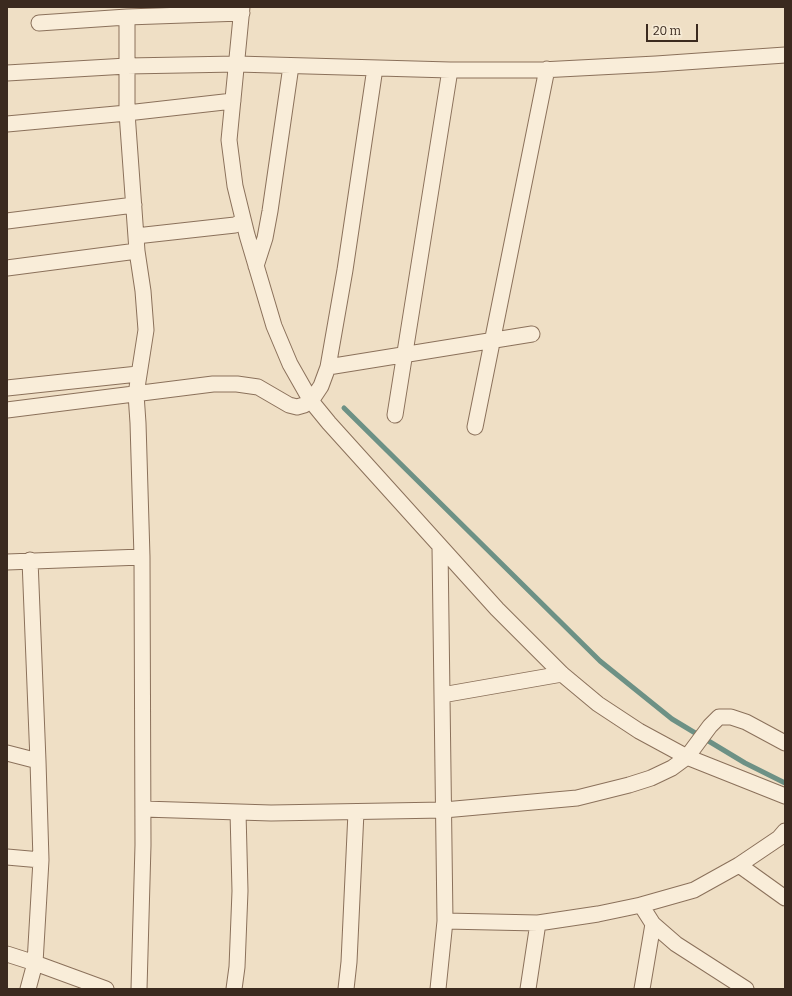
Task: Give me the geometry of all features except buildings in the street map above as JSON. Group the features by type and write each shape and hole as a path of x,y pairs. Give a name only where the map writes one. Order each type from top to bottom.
{"street":[{"path":"39,23 242,10 230,140 235,186 243,221 274,326 290,364 311,401 329,423 497,609 562,674 598,704 639,731 785,796"},
{"path":"127,17 127,113 137,251 143,291 146,330 136,394 142,557 143,809 139,989"},
{"path":"7,73 127,66 237,64 450,70 547,69 656,64 785,55"},
{"path":"256,266 265,238 270,211 291,66"},
{"path":"7,410 213,384 237,384 258,387 289,404 297,406 304,405 311,401 321,386 328,367 345,270 374,68"},
{"path":"475,427 547,69"},
{"path":"395,415 450,70"},
{"path":"7,124 127,113 233,101"},
{"path":"7,221 134,205"},
{"path":"136,236 235,225 243,221"},
{"path":"7,268 137,251"},
{"path":"328,367 532,334"},
{"path":"7,388 138,374"},
{"path":"438,989 445,922 440,547"},
{"path":"7,562 142,557"},
{"path":"28,989 35,962 41,860 30,560"},
{"path":"442,695 562,674"},
{"path":"143,809 271,813 444,810 577,798 629,785 651,778 672,768 689,754 710,726 720,718 731,717 746,722 785,743"},
{"path":"7,753 38,761"},
{"path":"234,989 237,967 240,891 238,812"},
{"path":"346,989 349,962 356,812"},
{"path":"445,922 538,922 598,914 641,905 694,890 739,865 778,838 785,831"},
{"path":"7,857 41,860"},
{"path":"739,865 785,898"},
{"path":"641,905 653,924 676,944 746,989"},
{"path":"528,989 538,922"},
{"path":"642,989 653,924"},
{"path":"7,954 35,962 106,989"}],"waterway":[{"path":"344,408 600,661 672,719 745,763 785,783"}]}
